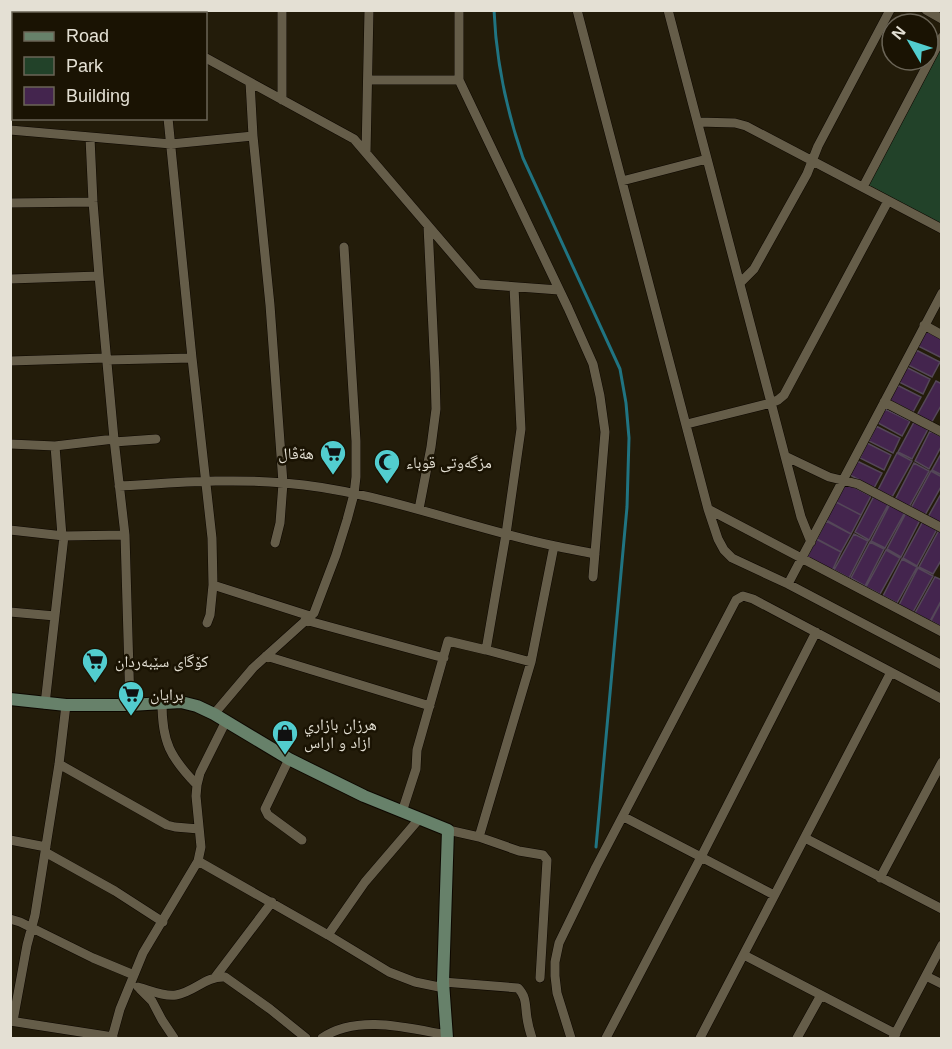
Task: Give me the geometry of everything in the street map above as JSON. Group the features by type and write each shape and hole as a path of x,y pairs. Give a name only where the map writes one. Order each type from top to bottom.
{"street":[{"path":"282,10 282,100"},
{"path":"366,153 369,10"},
{"path":"459,10 459,80 593,364 605,432 593,577"},
{"path":"577,10 708,509 724,550 732,558 788,584 942,665"},
{"path":"668,10 801,517 810,542"},
{"path":"740,283 750,275 758,262 807,174 818,146 890,10"},
{"path":"926,10 942,19"},
{"path":"863,187 942,37"},
{"path":"207,59 354,139 478,284 559,290"},
{"path":"368,80 459,80"},
{"path":"250,82 283,483 280,523 275,543"},
{"path":"168,120 212,538 213,585 207,623"},
{"path":"698,122 735,123 746,126 942,229"},
{"path":"10,130 171,144 253,136"},
{"path":"90,138 99,276 125,535 130,705"},
{"path":"622,181 707,159"},
{"path":"687,424 771,403 784,395 888,201"},
{"path":"10,203 93,202"},
{"path":"419,509 436,409 428,226"},
{"path":"214,714 254,668 314,613 336,555 354,494 356,477 355,407 344,247"},
{"path":"10,279 99,276"},
{"path":"486,650 521,429 514,287"},
{"path":"788,584 942,292"},
{"path":"924,326 942,335"},
{"path":"10,361 192,358"},
{"path":"884,402 942,432"},
{"path":"10,444 55,446 114,440 156,440"},
{"path":"45,704 63,536 55,446"},
{"path":"785,456 829,477 858,484 942,528"},
{"path":"119,486 207,482 283,483 354,494 419,509 554,546 595,554"},
{"path":"708,509 942,632"},
{"path":"10,530 63,536 125,535"},
{"path":"479,837 531,662 554,546"},
{"path":"213,585 307,618 444,658"},
{"path":"571,1038 557,993 555,962 559,943 596,867 736,600 743,596 753,599 942,699"},
{"path":"10,612 55,616"},
{"path":"606,1038 816,632"},
{"path":"402,812 416,769 417,750 448,641 531,662"},
{"path":"266,656 430,706"},
{"path":"700,1038 891,672"},
{"path":"10,699 66,705 181,702 197,706 290,759 364,796 448,830 479,837 519,851 543,855 547,860 540,978"},
{"path":"162,703 164,736 170,752 197,785"},
{"path":"66,705 59,765 33,927 27,945 12,1021 112,1038 120,1009 134,982 143,953 198,861 201,846 197,785 200,773 226,722"},
{"path":"290,759 265,809 268,815 302,840"},
{"path":"880,878 942,762"},
{"path":"59,765 167,825 199,829"},
{"path":"624,817 774,895"},
{"path":"328,935 365,882 419,819"},
{"path":"322,1038 344,1028 367,1025 390,1026 447,1037 443,985 448,830"},
{"path":"805,838 942,909"},
{"path":"10,840 46,850 163,922"},
{"path":"198,861 389,972 415,982 518,988 525,998 532,1038"},
{"path":"216,976 272,902"},
{"path":"10,919 33,927 158,993 175,996 216,976 225,976 306,1038"},
{"path":"744,955 894,1036 942,945"},
{"path":"926,976 942,984"},
{"path":"134,982 152,1001 174,1038"},
{"path":"797,1038 820,995"},
{"path":"54,1038 55,1028"}],"green space":[{"path":"941,49 941,224 869,185 929,72 940,72"}],"building":[{"path":"926,331 942,339 942,358 918,346"},
{"path":"916,350 940,362 932,377 908,365"},
{"path":"906,367 930,379 923,394 899,382"},
{"path":"936,381 942,384 942,404 930,425 916,417"},
{"path":"897,385 921,397 913,412 889,400"},
{"path":"885,409 910,421 902,436 878,423"},
{"path":"914,422 928,429 912,459 898,452"},
{"path":"876,426 900,438 893,453 869,441"},
{"path":"930,431 942,437 942,445 929,469 915,461"},
{"path":"867,443 891,455 884,470 860,458"},
{"path":"942,452 942,475 932,470"},
{"path":"897,453 912,461 892,497 878,490"},
{"path":"857,461 882,473 874,488 850,475"},
{"path":"914,463 929,471 909,507 895,500"},
{"path":"931,471 942,477 942,485 925,515 911,508"},
{"path":"846,483 871,496 861,515 836,502"},
{"path":"942,492 942,524 928,517"},
{"path":"874,496 889,503 869,540 855,532"},
{"path":"836,502 861,515 851,534 826,520"},
{"path":"890,504 905,512 885,548 871,541"},
{"path":"906,513 920,520 901,557 887,549"},
{"path":"826,521 851,534 841,552 817,539"},
{"path":"923,521 937,529 917,566 903,558"},
{"path":"939,530 942,532 942,559 933,574 919,567"},
{"path":"854,534 868,541 849,578 834,570"},
{"path":"816,539 841,552 832,571 807,558"},
{"path":"870,542 884,549 865,586 851,578"},
{"path":"886,550 900,558 880,594 866,587"},
{"path":"902,559 917,567 897,603 883,596"},
{"path":"918,568 933,576 913,612 899,605"},
{"path":"935,577 942,580 942,599 930,621 915,613"},
{"path":"940,604 942,605 942,627 931,621"}],"waterway":[{"path":"494,10 503,85 523,158 620,369 626,403 629,438 627,507 596,847"}],"place":[{"name":"هةڤال","path":"333,476"},
{"name":"مزگەوتی قوباء","path":"387,485"},
{"name":"کۆگای سێبەردان","path":"95,684"},
{"name":"برايان","path":"131,717"},
{"name":"هرزان بازاري ازاد و اراس","path":"285,756"}]}
